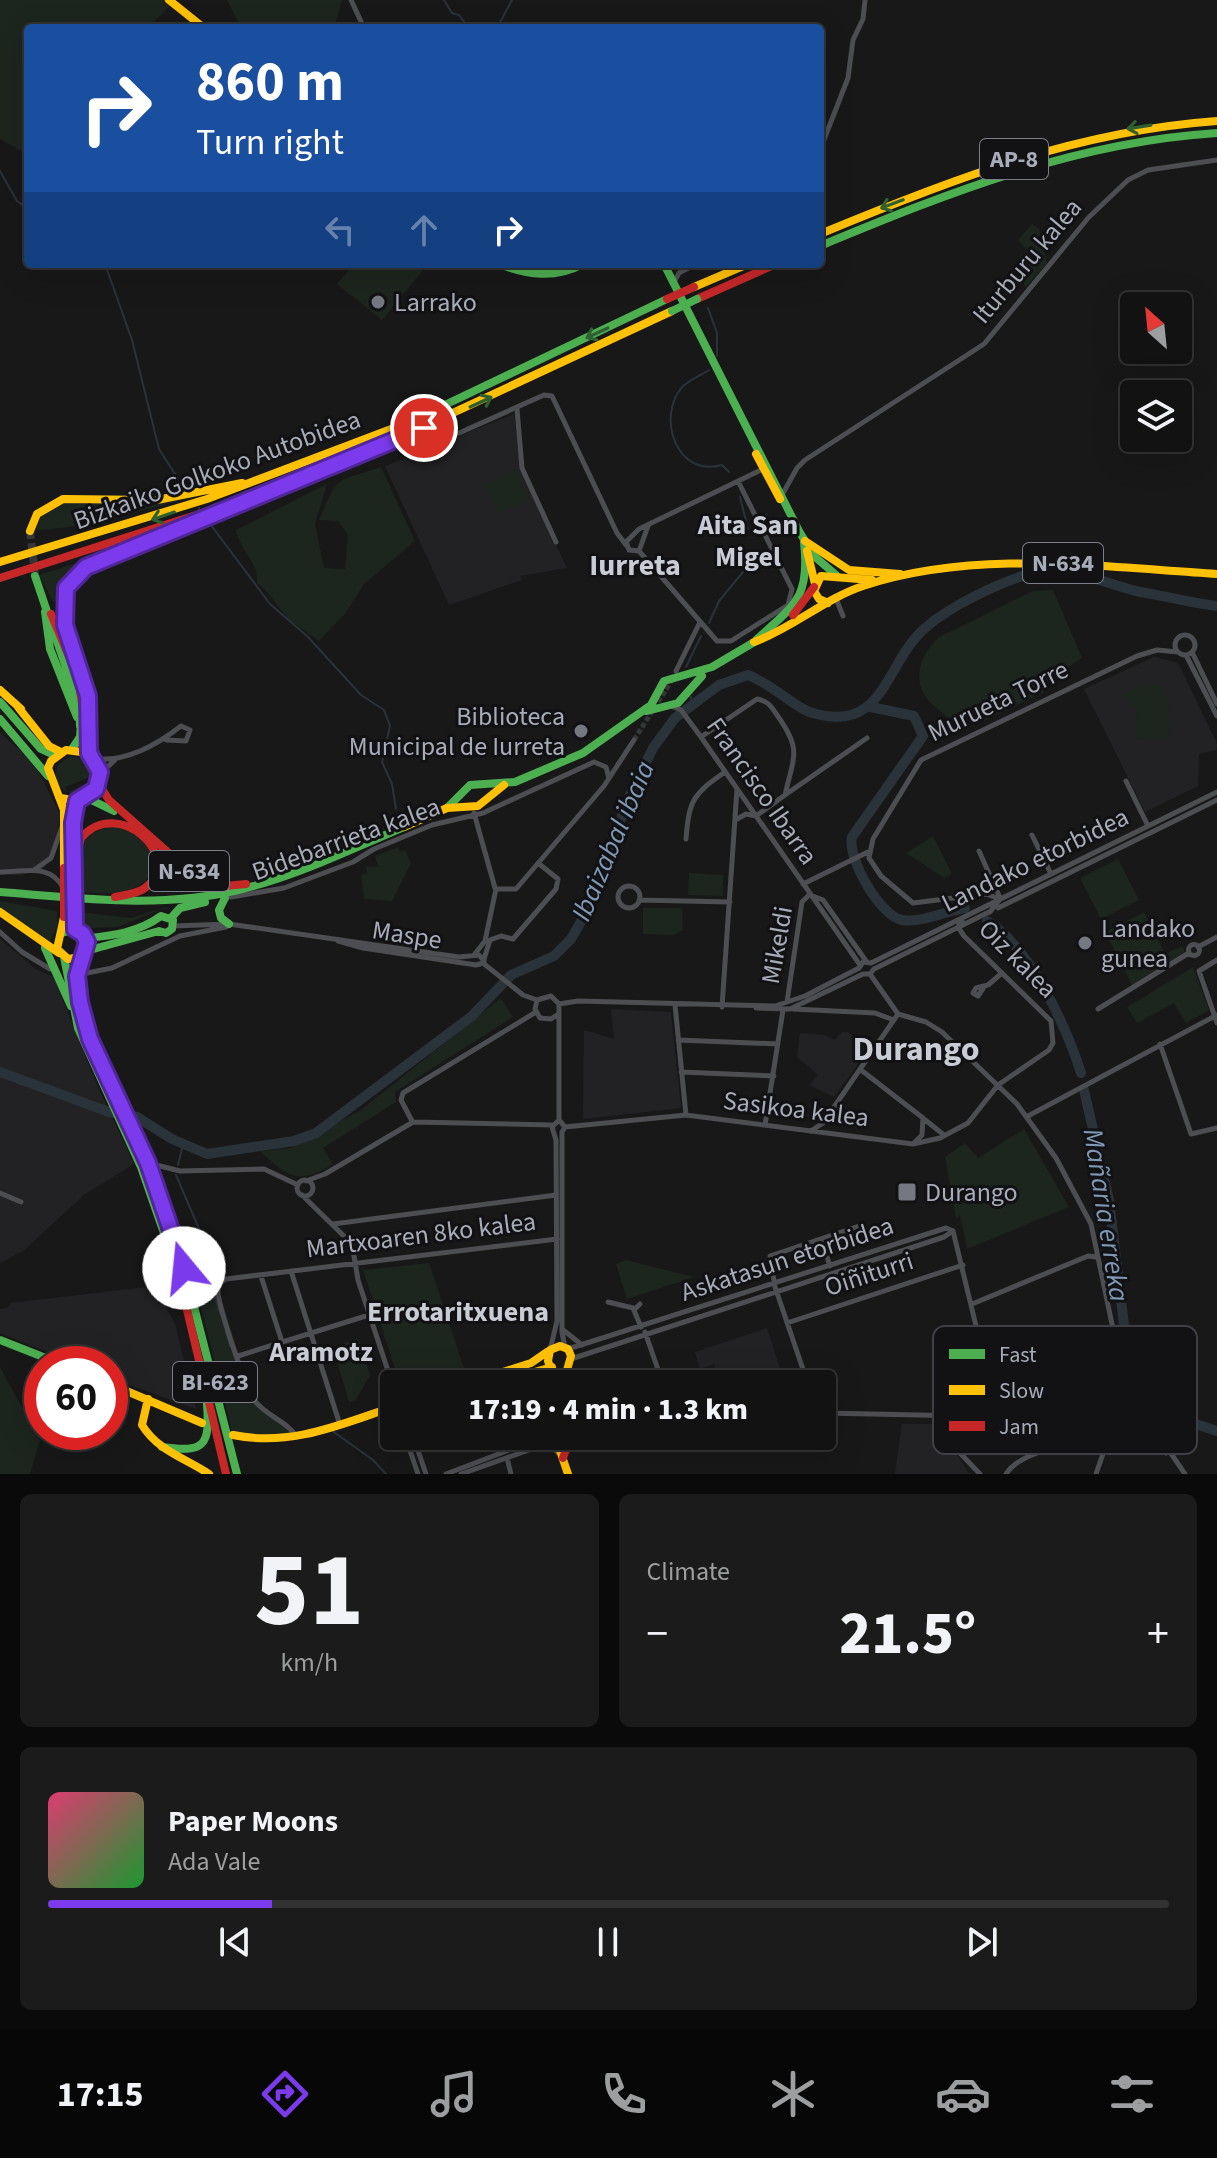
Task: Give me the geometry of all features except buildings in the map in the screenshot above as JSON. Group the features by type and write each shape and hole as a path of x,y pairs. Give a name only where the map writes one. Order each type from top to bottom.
{"main road":[{"path":"169,0 199,24"},
{"name":"AP-8","path":"824,232 1045,148 1124,130 1217,121"},
{"name":"AP-8","path":"824,244 970,186 1051,159 1132,141 1217,133"},
{"path":"518,268 547,274 577,268"},
{"path":"666,268 745,426 763,469 804,542 814,556 837,576 844,590 836,601 819,599 804,542"},
{"name":"Bizkaiko Golkoko Autobidea","path":"0,562 150,520 263,480 409,421 739,268"},
{"name":"Bizkaiko Golkoko Autobidea","path":"0,578 182,522 280,487 449,417 767,268"},
{"path":"745,426 780,489 786,507"},
{"path":"754,441 763,469 780,489"},
{"path":"30,531 37,514 63,499 157,500 263,480"},
{"path":"172,922 161,916 126,932 86,938 75,929 69,916 63,889 73,823 82,799 99,779 91,752 95,697 65,612 66,588 86,567 272,493 280,487"},
{"path":"804,542 849,570 909,576"},
{"path":"754,642 798,604 806,574 804,542"},
{"name":"N-634","path":"754,642 866,585 971,566 1030,562 1217,574"},
{"path":"35,576 79,706 80,726 72,749"},
{"name":"N-634","path":"504,785 537,775 583,753 640,714 667,706 709,670 800,610 821,576 865,580 909,576"},
{"name":"N-634","path":"656,695 660,684 676,676 709,670"},
{"path":"676,676 682,696"},
{"path":"0,690 18,707 39,736 59,754"},
{"path":"640,714 656,695 667,706"},
{"path":"0,702 41,749 59,754 72,749 91,752"},
{"path":"4,725 48,776"},
{"path":"59,754 48,776 49,785 61,798 68,868 69,916 56,944 61,955"},
{"name":"N-634","path":"99,779 109,800 207,883 238,885 308,867"},
{"path":"447,808 461,796 466,786 504,785"},
{"path":"447,808 473,810 504,785"},
{"path":"479,786 483,802"},
{"path":"461,796 473,810"},
{"path":"31,896 115,897 148,889 158,872 152,845 109,806 82,799 61,798"},
{"name":"Bidebarrieta kalea","path":"264,884 447,808"},
{"path":"68,868 78,843 91,828 109,822 133,827"},
{"path":"0,912 42,944 72,960 159,931 168,932 185,906 228,898 264,884"},
{"name":"N-634","path":"0,892 135,902 209,896 264,884"},
{"path":"228,898 219,910 221,918 233,924"},
{"path":"155,921 159,931"},
{"path":"62,933 75,929"},
{"path":"84,954 86,938"},
{"path":"42,944 71,1006"},
{"name":"BI-623","path":"84,954 77,976 80,1002 101,1073"},
{"name":"BI-623","path":"61,955 71,1006 151,1182 180,1268 237,1474"},
{"name":"BI-623","path":"187,1292 226,1474"},
{"path":"0,1340 24,1349"},
{"path":"509,1370 531,1363 556,1346 568,1355"},
{"path":"550,1350 548,1361 552,1368"},
{"path":"534,1370 563,1369 568,1355"},
{"path":"565,1370 568,1355"},
{"path":"162,1447 189,1451 203,1445 209,1434 206,1390"},
{"path":"128,1391 202,1423"},
{"path":"148,1399 142,1425 149,1437 209,1474"},
{"path":"233,1435 267,1443 380,1411"},
{"path":"562,1450 568,1474"},
{"path":"562,1450 562,1457"}],"street":[{"path":"351,0 362,24"},
{"path":"824,140 848,78 853,40 863,19 865,0"},
{"name":"Iturburu kalea","path":"780,489 797,468 984,344 1089,217 1128,180 1148,170 1217,160"},
{"path":"674,282 680,268"},
{"path":"459,433 544,395 552,396 617,533 631,551 639,551 717,641 731,641 788,605 792,598 792,589 738,481"},
{"path":"517,409 522,468 556,542"},
{"path":"626,545 632,535 652,523 763,469"},
{"path":"639,551 652,523"},
{"path":"617,533 643,540"},
{"path":"836,601 843,616"},
{"path":"676,676 700,622"},
{"path":"1185,636 1194,643 1189,653 1178,652 1175,643 1185,636"},
{"name":"Murueta Torre","path":"866,853 921,760 1137,656 1157,650 1178,652"},
{"path":"1189,653 1217,704"},
{"path":"1189,653 1217,716"},
{"name":"Francisco Ibarra","path":"681,710 682,696"},
{"path":"701,737 751,702 757,699 768,703 795,742 785,795"},
{"name":"Francisco Ibarra","path":"667,706 681,710 809,895 823,900 884,999 898,1014"},
{"path":"99,779 116,759 166,740 181,726 190,730 188,740 166,740"},
{"path":"175,734 178,741"},
{"path":"737,819 746,814 756,816 867,738"},
{"path":"496,889 516,889 604,786 634,740"},
{"path":"91,752 116,759"},
{"name":"Bidebarrieta kalea","path":"228,898 284,888 353,862 374,849 432,825 594,762 606,767 609,778"},
{"path":"686,839 691,801 705,785 725,772"},
{"path":"1126,781 1148,826"},
{"path":"722,1007 737,788"},
{"name":"Landako etorbidea","path":"751,1007 783,1010 1217,792"},
{"name":"Landako etorbidea","path":"866,968 990,912 1217,800"},
{"path":"470,957 485,941 496,889 473,810"},
{"path":"32,871 51,858 64,823"},
{"path":"1032,835 1051,874"},
{"path":"979,851 1000,899"},
{"path":"803,884 866,853 881,876 913,903 986,894 1000,899"},
{"path":"484,962 490,940 501,936 513,939 556,889 558,879 538,863"},
{"path":"0,872 32,871 56,876 63,889"},
{"path":"639,900 639,893 631,885 618,892 619,902 624,907 632,907 639,900 730,902"},
{"name":"Mikeldi","path":"789,1006 802,902 809,895"},
{"path":"990,912 1000,899"},
{"path":"958,927 972,913"},
{"name":"Maspe","path":"172,922 233,924 470,957 481,955 491,970 515,990 537,1000"},
{"path":"87,973 112,968 180,936 233,924"},
{"name":"Oiz kalea","path":"958,927 1051,1021 1053,1032 1049,1050 998,1085"},
{"path":"0,932 22,952 50,969"},
{"path":"1098,1009 1189,953 1196,955 1198,947 1217,937"},
{"name":"Maspe","path":"334,939 363,948 476,965 484,962"},
{"path":"1028,1116 1032,1117 1160,1044 1216,1018 1199,971 1217,960"},
{"path":"984,987 1002,973"},
{"path":"557,1015 543,1019 536,1012 537,1000 547,995 559,1004 751,1007"},
{"path":"875,1013 886,1009 884,999"},
{"path":"559,1004 562,1329 568,1355"},
{"path":"675,1005 686,1115"},
{"path":"789,1006 875,1013 891,1019"},
{"name":"Landako etorbidea","path":"751,1007 789,1006"},
{"path":"765,1125 783,1010"},
{"path":"413,1122 401,1100 403,1093 536,1012"},
{"path":"811,1131 822,1124 861,1070 891,1019 898,1014 933,1025 1028,1116 1056,1158 1088,1215 1112,1326"},
{"path":"678,1040 778,1044"},
{"path":"1160,1044 1191,1134 1217,1128"},
{"path":"861,1070 945,1135"},
{"path":"681,1072 774,1076"},
{"name":"Sasikoa kalea","path":"561,1130 686,1115 913,1144 945,1135 978,1114 998,1085"},
{"path":"913,1144 922,1135 923,1118"},
{"path":"552,1125 559,1120"},
{"path":"298,1185 325,1174 413,1122 552,1125 561,1130"},
{"path":"822,1124 828,1134"},
{"path":"550,1350 557,1329 556,1195 561,1130"},
{"path":"156,1165 180,1171 264,1169 298,1185 302,1195 352,1244 369,1315 388,1370"},
{"path":"302,1195 312,1191 325,1174"},
{"path":"306,1181 316,1207"},
{"path":"0,1193 21,1202"},
{"path":"333,1224 556,1195"},
{"path":"803,1370 777,1292 770,1256 859,1226"},
{"name":"Askatasun etorbidea","path":"568,1355 583,1346 946,1228 953,1231"},
{"path":"953,1231 976,1326"},
{"name":"Askatasun etorbidea","path":"568,1355 646,1334 777,1292 953,1231"},
{"name":"Martxoaren 8ko kalea","path":"238,1356 218,1288 226,1279 557,1239"},
{"path":"821,1239 830,1266"},
{"path":"972,1304 1088,1256 1097,1257"},
{"name":"Oiñiturri","path":"787,1323 963,1265"},
{"name":"Martxoaren 8ko kalea","path":"291,1271 340,1425"},
{"path":"261,1276 282,1342"},
{"path":"608,1302 635,1309"},
{"path":"635,1309 640,1304"},
{"path":"635,1309 658,1370"},
{"path":"297,1437 292,1428 257,1404 238,1356 369,1315"},
{"path":"562,1329 583,1346"},
{"path":"836,1414 933,1417"},
{"path":"410,1450 418,1474"},
{"path":"418,1450 426,1474"},
{"path":"446,1474 521,1450"},
{"path":"461,1474 532,1450"},
{"path":"554,1450 562,1457"},
{"path":"961,1454 980,1474"},
{"path":"1006,1474 1017,1463 1038,1454"},
{"path":"1096,1474 1103,1454"},
{"path":"1169,1454 1185,1474"},
{"path":"507,1458 511,1474"}],"shaded area":[{"path":"0,0 176,0 152,24 24,24 24,153 0,139"},
{"path":"227,0 342,0 335,24 239,24"},
{"path":"1032,224 1039,229 1047,263 1026,287 1018,278 1028,267 1019,258 1027,250 1018,240"},
{"name":"Larrako","path":"351,268 425,268 382,320 337,284"},
{"path":"514,414 520,467 567,568 520,576 522,580 449,605 385,466"},
{"path":"381,467 415,541 364,584 345,614 319,641 287,617 257,583 255,568 236,530 327,484 315,524 324,568 345,569 348,535 338,521 319,520 340,482"},
{"path":"514,469 529,499 499,513 485,484"},
{"path":"194,497 86,525 34,531 41,516 59,504 155,502"},
{"path":"143,542 103,555 79,568 61,587 53,602 39,575"},
{"path":"1053,590 1082,658 1041,685 1044,692 984,721 980,714 953,726 925,696 921,687 920,669 926,652 939,637 1033,591"},
{"path":"1154,657 1178,663 1217,743 1217,750 1199,754 1198,786 1145,812 1084,689"},
{"path":"1160,685 1163,694 1168,693 1169,738 1137,739 1136,706 1130,706 1130,699 1121,695 1137,687"},
{"path":"0,733 33,761 60,814 55,855 42,869 22,875 0,875"},
{"path":"70,756 82,758 92,768 92,776 65,787 68,792 55,780 57,766"},
{"path":"90,782 82,791 68,792"},
{"path":"114,825 133,833 147,846 155,858 151,871 137,887 128,890 81,893 79,850 87,835"},
{"path":"933,836 952,874 944,878 906,853"},
{"path":"398,847 401,852 405,850 411,863 392,901 364,899 361,875 367,873 366,866 378,867 375,856"},
{"path":"1118,859 1139,900 1101,919 1080,878"},
{"path":"689,873 723,875 723,896 688,895"},
{"path":"0,901 57,911 57,925 50,943 0,909"},
{"path":"166,907 170,909 161,909 119,927 89,928 82,921 81,912 131,918"},
{"path":"643,908 682,908 683,930 674,935 643,934"},
{"path":"1144,912 1165,954 1183,946 1185,953 1133,987 1105,932"},
{"path":"0,939 36,969 54,977 97,1085 134,1164 84,1195 23,1251 0,1263"},
{"path":"1193,967 1209,1010 1186,1023 1174,1003 1137,1023 1127,1007"},
{"path":"501,998 513,1017 395,1092 396,1102 323,1148 333,1164 311,1175 294,1176 260,1151 291,1148 361,1110"},
{"path":"611,1009 671,1012 681,1108 583,1119 584,1030 614,1039"},
{"path":"842,1032 848,1032 868,1051 834,1097 809,1085 818,1075 797,1057 800,1033 825,1035 835,1040"},
{"path":"1024,1129 1069,1207 967,1249 960,1215 956,1218 945,1157 965,1143 978,1158"},
{"path":"626,1260 694,1277 627,1299 616,1264"},
{"path":"429,1263 465,1370 395,1370 363,1270"},
{"path":"216,1282 252,1396 290,1432 288,1440 233,1435 196,1287"},
{"path":"155,1286 175,1324 196,1409 128,1384 128,1346 32,1346 0,1333 0,1309 7,1308 11,1303"},
{"path":"767,1328 780,1370 716,1370 714,1364 700,1369 695,1352"},
{"path":"358,1338 370,1375 356,1400 349,1402 334,1347"},
{"path":"0,1367 24,1411 24,1450 37,1450 30,1474 0,1474"},
{"path":"902,1424 933,1424 933,1454 956,1454 968,1472 974,1474 895,1474"}],"waterway":[{"path":"444,0 452,13 459,15 465,23 485,24"},
{"path":"499,24 512,0"},
{"path":"0,171 17,201 24,206"},
{"path":"106,268 132,340 159,449 185,490"},
{"path":"708,308 717,333 717,356"},
{"path":"709,370 682,387 674,400 671,429 675,442 693,463 706,467 722,465 729,472"},
{"path":"740,497 748,529"},
{"path":"208,521 270,604 307,636 361,695 384,710 390,726 382,762 392,784 396,809"},
{"path":"709,623 719,601 752,561 752,552"},
{"name":"Ibaizabal ibaia","path":"0,1072 109,1112 137,1117 172,1139 207,1154 294,1141 316,1133 472,1016 511,975 554,956 571,939 588,909 629,797 653,748 675,718 719,685 748,675 816,714 839,717 857,713 881,691 912,642 925,628 961,603 1032,573 1073,573 1140,592 1217,606"},
{"path":"686,667 701,636"},
{"path":"690,696 694,704"},
{"name":"Mañaria erreka","path":"871,707 914,716 923,736 852,837 860,871 875,898 893,916 902,920 965,908"},
{"name":"Mañaria erreka","path":"987,921 1003,933 1032,968 1056,1011 1081,1073"},
{"name":"Mañaria erreka","path":"1084,1090 1109,1200 1124,1326"},
{"path":"178,1165 183,1144"},
{"path":"176,1175 209,1252 209,1280 222,1318"},
{"path":"226,1332 230,1346"},
{"name":"Mañaria erreka","path":"1197,1424 1217,1431"},
{"path":"331,1430 373,1460 386,1474"}],"tunnel":[{"path":"30,531 35,574"},
{"path":"634,740 672,680"}],"traffic: fast":[{"path":"824,244 966,189 1064,158 1165,138 1217,133"},
{"path":"511,268 541,274 575,268"},
{"path":"666,268 799,531 814,556 836,575"},
{"path":"407,423 667,299"},
{"path":"672,311 697,299"},
{"path":"89,753 92,700 65,616 66,588 86,567 214,516"},
{"path":"757,639 791,607 802,588 805,575 804,542"},
{"path":"35,576 79,706 80,726"},
{"path":"45,612 50,649 77,717"},
{"path":"448,807 470,785 515,782 583,753 651,705 664,681 712,667 756,641"},
{"path":"647,711 678,703 702,676"},
{"path":"0,702 41,749 56,756"},
{"path":"0,719 48,776"},
{"path":"72,749 80,737 81,723"},
{"path":"87,798 114,811"},
{"path":"0,892 149,901 209,896 280,878 404,827"},
{"path":"225,898 219,910 221,918 229,924"},
{"path":"171,918 180,908 205,902"},
{"path":"62,933 75,929 86,938 96,937 135,929 161,916 173,920 172,929 166,933 159,931 86,951 80,977 81,1004 97,1059 153,1176 184,1268"},
{"path":"45,948 71,1006"},
{"path":"64,957 78,1028 141,1167 176,1268"},
{"path":"184,1268 190,1291"},
{"path":"190,1291 237,1474"},
{"path":"0,1340 24,1349"},
{"path":"162,1447 188,1449 202,1444 207,1429 207,1404"}],"traffic: slow":[{"path":"169,0 199,24"},
{"path":"824,232 1014,161 1114,135 1217,121"},
{"path":"694,287 739,268"},
{"path":"401,437 672,311"},
{"path":"0,562 207,499 407,423"},
{"path":"756,454 780,499"},
{"path":"30,531 37,514 63,499 157,500 242,483"},
{"path":"805,541 849,570 900,574"},
{"path":"807,551 815,584"},
{"path":"754,642 863,586 949,568 994,564 1084,565 1217,574"},
{"path":"828,603 819,599 814,591 821,576 872,580"},
{"path":"0,690 21,709"},
{"path":"18,707 49,746 61,752"},
{"path":"61,798 77,801 96,789 100,772 89,753 66,750 51,761 48,768 64,810 64,868"},
{"path":"404,827 447,808 478,806 504,785"},
{"path":"0,912 59,953"},
{"path":"64,917 57,949 68,959 81,957"},
{"path":"176,1268 183,1293"},
{"path":"551,1370 548,1361 550,1350 560,1346 568,1349 571,1356 567,1370"},
{"path":"509,1370 531,1363 547,1352"},
{"path":"542,1370 552,1367"},
{"path":"128,1392 202,1423"},
{"path":"148,1399 142,1425 148,1434 164,1448 209,1474"},
{"path":"233,1435 290,1437 327,1429 380,1411"},
{"path":"560,1450 568,1474"}],"traffic: jam":[{"path":"697,299 767,268"},
{"path":"667,299 694,287"},
{"path":"0,578 221,507 401,437"},
{"path":"793,615 814,587"},
{"path":"51,614 78,678 83,710"},
{"path":"99,784 109,800 197,878 225,886 246,884"},
{"path":"73,863 77,801"},
{"path":"73,869 81,838 96,827 112,823 142,835 152,847 157,861 155,875 142,890 115,897"},
{"path":"64,868 64,917"},
{"path":"73,869 73,914"},
{"path":"183,1293 226,1474"},
{"path":"563,1458 566,1450"}],"place":[{"name":"Larrako","path":"378,302"},
{"name":"Biblioteca Municipal de Iurreta","path":"581,731"},
{"name":"Landako gunea","path":"1085,943"},
{"name":"Durango","path":"907,1192"}],"district":[{"name":"Aita San Migel","path":"748,541"},
{"name":"Iurreta","path":"635,565"},
{"name":"Durango","path":"916,1049"},
{"name":"Errotaritxuena","path":"458,1312"},
{"name":"Aramotz","path":"321,1352"}],"route":[{"path":"184,1268 148,1163 98,1058 80,1002 77,976 87,942 83,934 75,929 73,914 73,823 77,801 87,798 96,789 100,772 89,753 90,708 86,684 65,625 66,588 70,580 86,567 424,428"}]}
